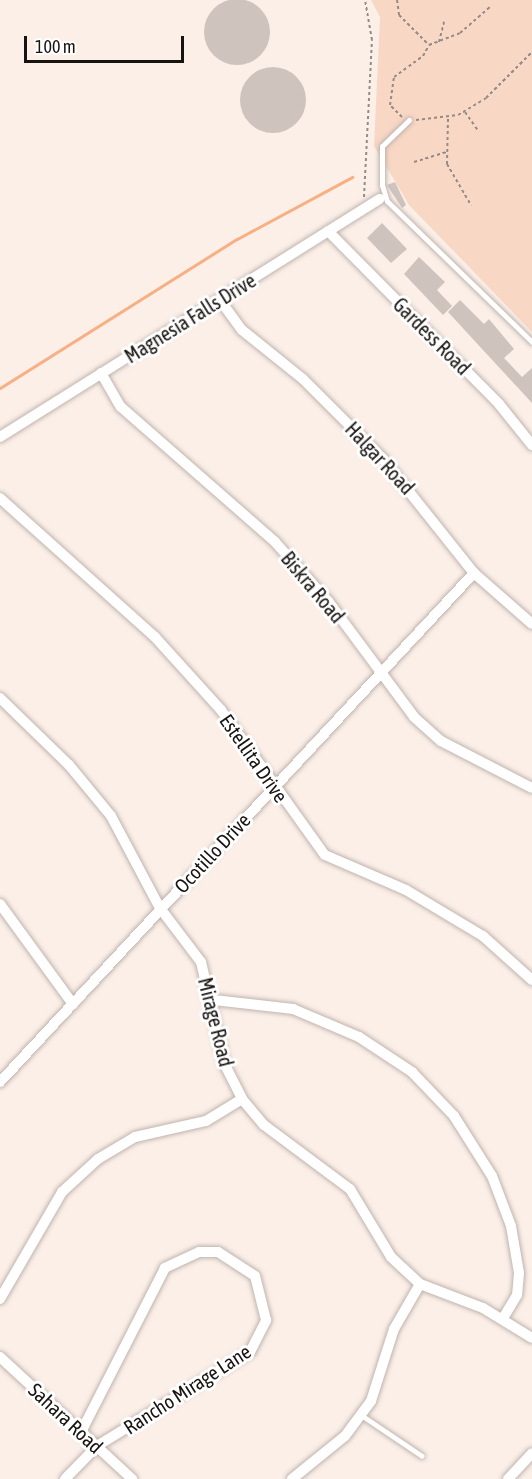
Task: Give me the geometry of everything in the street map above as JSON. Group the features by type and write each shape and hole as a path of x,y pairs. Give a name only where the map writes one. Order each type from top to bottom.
{"street":[{"name":"Magnesia Falls Drive","path":"0,437 380,199"},
{"name":"Gardess Road","path":"328,231 499,404 532,445"},
{"name":"Halgar Road","path":"220,300 242,330 303,379 383,459 474,573 532,624"},
{"name":"Biskra Road","path":"101,373 121,407 275,542 414,717 441,741 532,788"},
{"name":"Estellita Drive","path":"0,498 155,637 220,710 325,855 406,891 483,936 532,980"},
{"name":"Ocotillo Drive","path":"0,1082 474,573"},
{"name":"Mirage Road","path":"0,698 69,765 111,816 160,908 201,962 214,1000 225,1065 242,1099 264,1125 350,1189 391,1257 420,1284 503,1318 532,1338"},
{"path":"0,904 73,1004"},
{"path":"214,1000 293,1010 359,1037 412,1072 454,1116 492,1176 511,1226 519,1273 517,1295 503,1318"},
{"path":"0,1299 62,1192 98,1159 135,1137 206,1121 242,1099"},
{"name":"Rancho Mirage Lane","path":"65,1479 97,1446 250,1352 261,1338 264,1297 255,1276 238,1261 199,1252 165,1268 81,1432"},
{"path":"292,1479 345,1436 361,1415 385,1368 402,1310 420,1284"},
{"name":"Sahara Road","path":"0,1357 132,1479"},
{"path":"508,1479 532,1453"}],"lane":[{"path":"409,120 382,146 381,185 387,201 532,342"},
{"path":"361,1415 422,1456"}],"path":[{"path":"364,209 372,40 365,0"},
{"path":"397,0 399,15 429,45"},
{"path":"490,8 474,24 429,45 423,56 396,73 392,84 390,105 409,120 448,118 465,112 532,52"},
{"path":"439,42 444,22"},
{"path":"465,112 479,132"},
{"path":"448,118 446,152 451,173 471,205"},
{"path":"414,162 446,152"}],"shaded area":[{"path":"371,0 532,0 532,332 409,205 374,146 380,17"}],"building":[{"path":"237,-1 250,1 260,9 268,19 270,32 268,45 260,55 250,63 237,65 224,63 214,55 206,45 204,32 206,19 214,9 224,1"},
{"path":"267,67 279,67 291,72 301,82 306,100 304,113 291,128 279,133 267,133 255,128 245,118 240,106 240,94 245,82 255,72"},
{"path":"395,182 406,205 402,208 387,185"},
{"path":"382,223 407,249 391,263 367,238"},
{"path":"419,257 445,282 437,290 452,306 443,315 404,274"},
{"path":"460,300 484,324 489,319 514,349 504,358 522,377 532,368 532,403 448,312"}],"waterway":[{"path":"0,388 237,239 352,177"}]}
